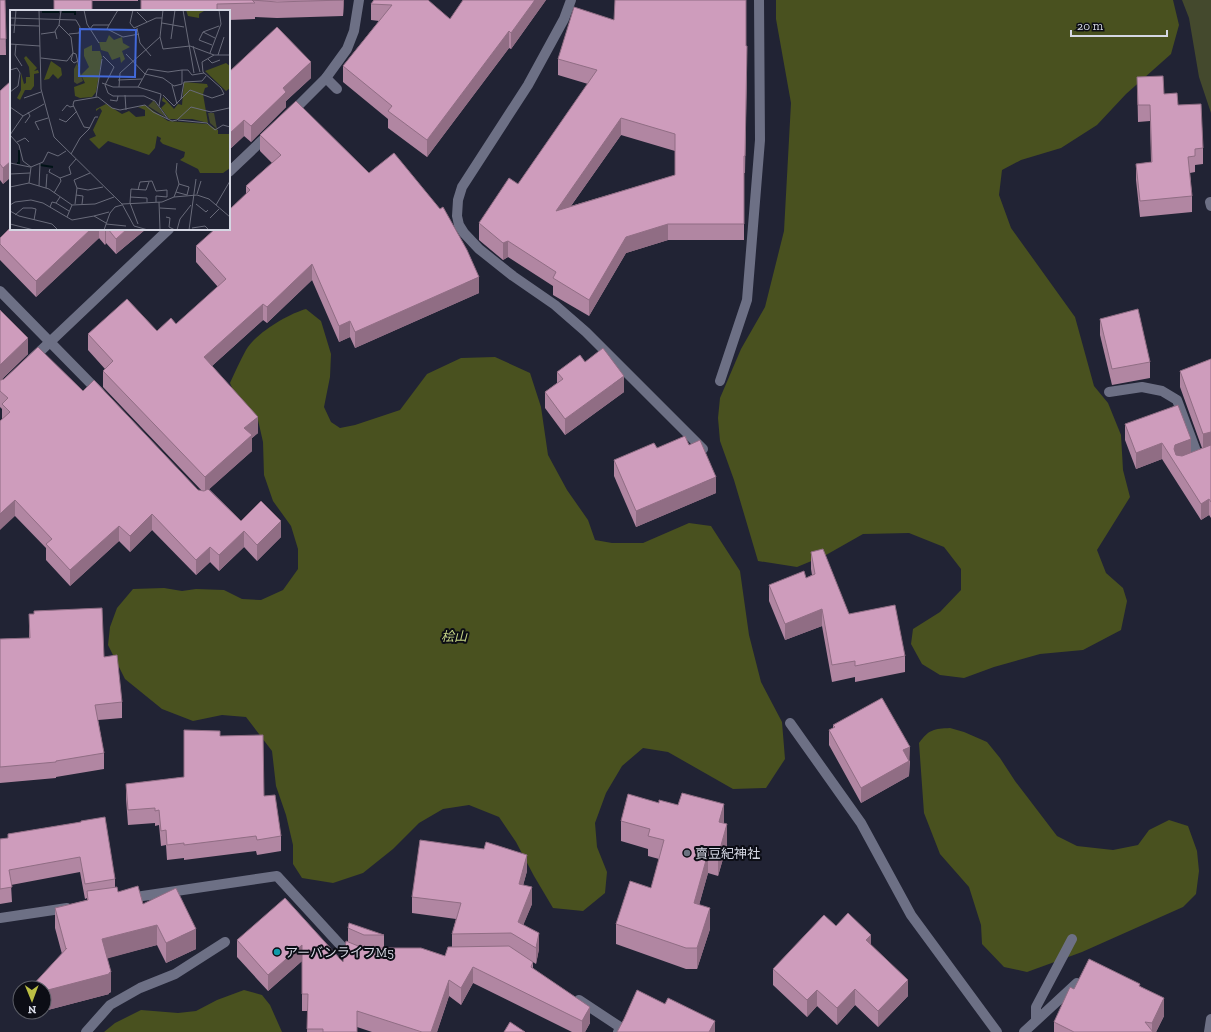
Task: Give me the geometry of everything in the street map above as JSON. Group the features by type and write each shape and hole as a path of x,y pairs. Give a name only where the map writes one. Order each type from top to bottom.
{"street":[{"path":"230,171 326,78 347,49 354,31 360,0"},
{"path":"571,0 564,19 528,85 462,187 458,200 457,216 459,225 464,234 479,249 513,276 555,305 586,332 703,449"},
{"path":"720,381 747,300 760,140 759,0"},
{"path":"326,78 337,89"},
{"path":"22,368 168,230"},
{"path":"0,291 105,398"},
{"path":"1109,392 1142,387 1162,391 1177,400 1199,459"},
{"path":"1187,464 1211,454"},
{"path":"790,723 861,823 911,915 997,1032"},
{"path":"119,900 277,876 344,949 363,958"},
{"path":"0,918 79,906"},
{"path":"1036,1020 1036,1007 1072,939"},
{"path":"86,1032 110,1006 140,988 175,974 225,942"},
{"path":"1024,1032 1077,983"},
{"path":"569,994 620,1027 618,1032"},
{"path":"1209,1032 1211,1019"}],"green space":[{"path":"776,0 1173,0 1179,25 1171,54 1126,94 1097,125 1061,148 1021,160 1002,170 999,195 1011,228 1075,317 1094,386 1108,403 1121,435 1123,470 1130,497 1097,550 1106,573 1123,588 1127,601 1121,630 1083,650 1040,654 994,667 964,678 940,675 922,664 911,644 913,629 940,612 961,590 961,569 944,547 909,533 863,534 826,555 797,567 758,561 734,480 720,441 718,418 720,398 741,349 765,307 784,231 791,103 776,19"},
{"path":"1182,0 1211,0 1211,113 1199,77 1189,18"},
{"name":"桧山","path":"306,309 321,321 331,354 330,377 324,407 331,422 340,428 355,425 400,410 427,374 461,358 495,357 530,373 541,407 548,455 567,490 588,520 595,540 612,543 643,543 689,523 711,526 740,571 749,635 761,682 782,722 785,759 766,788 733,789 668,752 643,748 622,766 606,793 595,823 597,847 607,872 605,893 583,911 553,908 516,842 499,817 469,805 443,809 419,823 393,849 363,873 333,883 302,878 293,864 293,845 286,815 276,786 272,751 246,717 222,715 193,721 162,709 125,679 108,645 110,627 117,608 133,589 164,588 182,591 196,589 224,590 242,599 261,600 283,590 298,569 298,549 291,526 273,501 264,475 263,442 258,420 236,397 230,383 246,350 257,337 290,315"},
{"path":"950,728 964,732 987,742 1057,836 1077,846 1113,850 1138,845 1149,830 1169,820 1188,826 1197,851 1199,871 1196,894 1183,907 1082,952 1027,972 1004,967 982,944 981,925 969,887 940,854 924,813 919,743 929,732"},
{"path":"244,990 262,995 270,1005 282,1032 104,1032 115,1023 141,1010 178,1013 196,1011 217,1000"}],"building":[{"path":"0,0 5,0 6,39 0,39"},
{"path":"54,0 92,0 92,10 54,10"},
{"path":"141,0 252,0 255,3 217,4 217,10 141,10"},
{"path":"252,0 343,0 277,2"},
{"path":"374,0 428,0 450,19 463,0 535,0 511,33 509,31 427,140 388,111 392,106 343,66 392,5 371,4"},
{"path":"615,0 746,0 747,46 744,224 668,224 626,237 589,300 553,278 556,272 508,241 503,243 479,223 509,178 518,184 597,70 558,59 574,7 614,20","holes":["621,118 675,134 675,175 556,211"]},
{"path":"277,27 311,62 283,88 286,92 251,126 244,120 230,133 230,71"},
{"path":"1163,76 1164,94 1177,93 1178,105 1201,104 1203,148 1195,149 1195,156 1188,157 1192,196 1140,201 1136,164 1152,162 1150,105 1138,105 1137,77"},
{"path":"10,82 10,162 3,168 0,164 0,91"},
{"path":"296,101 369,173 394,153 440,209 443,207 467,250 479,277 355,332 350,321 339,326 312,264 267,307 263,304 204,357 258,417 244,428 252,435 205,477 103,371 113,361 88,334 127,299 157,331 171,318 176,324 226,279 196,246 214,230 230,230 230,209 250,190 246,186 281,155 260,135"},
{"path":"10,228 10,230 90,230 36,281 0,244 0,238"},
{"path":"109,230 126,230 116,239"},
{"path":"1138,309 1150,362 1112,369 1100,319"},
{"path":"0,310 28,338 0,365"},
{"path":"38,347 83,391 94,380 198,490 204,491 208,489 241,521 261,501 281,521 257,545 244,531 219,555 210,547 196,560 152,514 130,536 119,526 70,570 46,544 52,539 15,500 0,514 0,421 10,412 2,404 8,398 0,391 0,380 4,379"},
{"path":"603,348 624,376 565,419 545,392 563,379 557,372 580,355 585,362"},
{"path":"1211,359 1211,432 1203,434 1180,371"},
{"path":"1178,405 1191,439 1175,445 1174,449 1176,455 1182,456 1211,445 1211,502 1209,499 1201,504 1162,443 1136,453 1125,424"},
{"path":"685,436 689,445 700,440 716,477 636,511 614,460 654,443 657,448"},
{"path":"823,549 849,614 895,605 905,656 855,666 855,661 832,665 822,609 785,624 769,585 804,571 806,578 815,574 811,552"},
{"path":"102,608 104,657 117,655 122,702 95,705 104,753 56,762 0,767 0,639 30,638 29,614 34,614 34,611"},
{"path":"882,698 910,747 903,750 909,761 861,788 829,730 835,727 833,725"},
{"path":"184,730 220,731 220,736 263,735 264,796 275,795 281,836 257,840 256,836 184,845 184,843 167,845 166,830 161,831 159,810 155,811 155,808 128,810 126,784 184,777"},
{"path":"682,793 724,804 719,822 727,824 718,856 708,853 694,903 710,908 697,948 686,948 616,924 630,881 651,888 664,840 648,836 650,829 621,821 628,794 659,803 659,800 678,805"},
{"path":"105,817 115,879 85,884 80,857 9,870 12,887 0,889 0,839 8,838 8,834"},
{"path":"420,840 484,849 486,842 527,855 519,884 532,887 518,922 539,933 536,948 511,933 452,934 461,903 412,897"},
{"path":"138,886 143,904 176,888 196,929 166,943 157,925 102,939 111,972 109,974 52,989 52,980 37,980 67,948 66,949 55,908 88,900 87,891 117,887 118,892"},
{"path":"285,898 343,962 346,941 363,948 421,948 445,956 448,947 509,946 533,962 531,967 590,1007 582,1021 473,967 461,988 449,980 431,1032 422,1032 357,1011 357,1032 323,1032 323,1029 307,1029 308,994 302,994 302,945 268,975 237,940"},
{"path":"848,913 871,935 866,940 908,980 878,1011 855,989 837,1008 817,990 807,1000 773,969 824,915 836,926"},
{"path":"349,923 384,935 364,935 348,928"},
{"path":"1089,959 1140,984 1139,986 1164,998 1152,1023 1145,1022 1153,1032 1074,1032 1054,1022 1070,987 1074,989"},
{"path":"637,990 665,1004 668,998 715,1021 709,1032 617,1032"},
{"path":"510,1022 525,1032 504,1032"}],"place":[{"name":"賣豆紀神社","path":"687,853"},
{"name":"アーバンライフM5","path":"277,952"}]}
